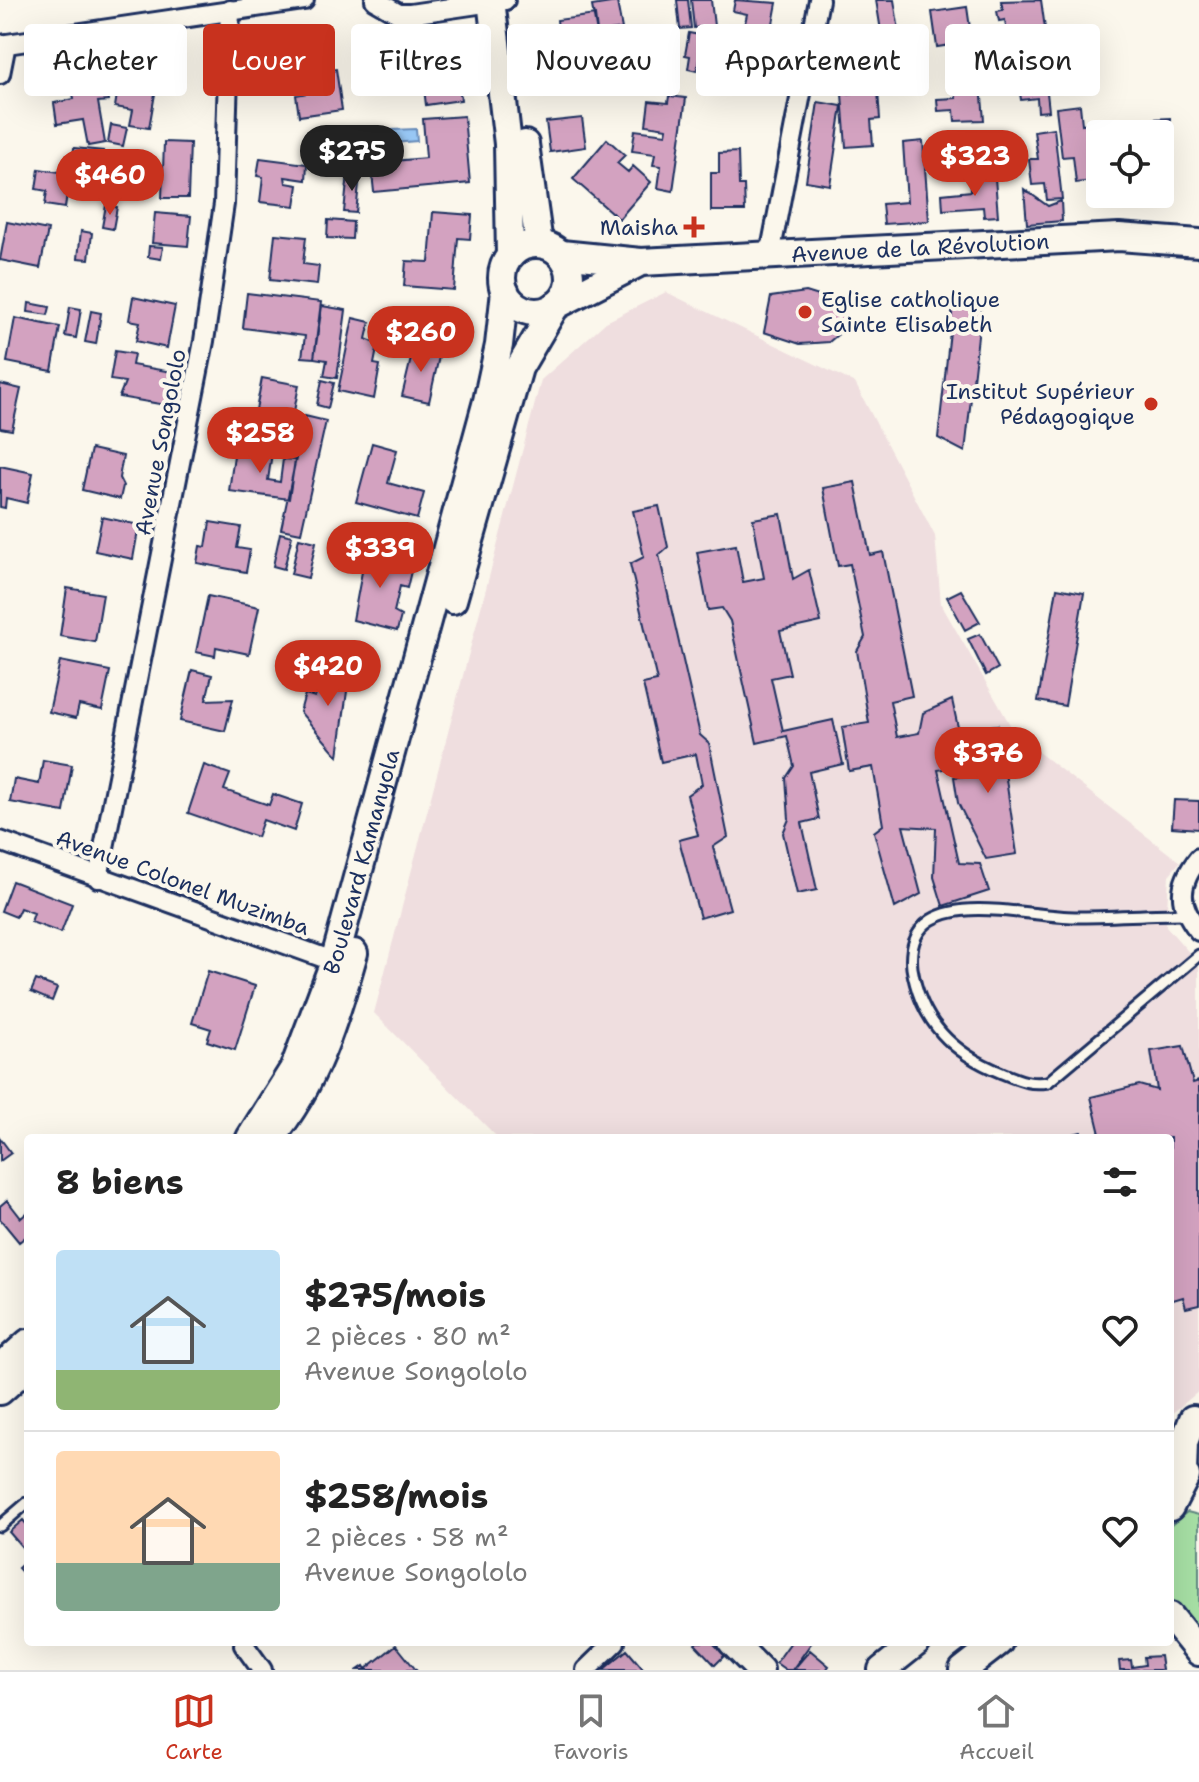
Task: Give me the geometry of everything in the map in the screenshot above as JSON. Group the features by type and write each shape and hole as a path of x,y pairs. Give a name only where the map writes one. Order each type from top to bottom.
{"main road":[{"path":"498,0 550,249 568,267 570,281 557,304"},
{"path":"498,0 508,144 510,256 503,272 505,291 513,302 530,311 557,304 641,262"},
{"name":"Avenue de la Révolution","path":"550,249 641,262 1119,237 1199,243"},
{"path":"510,256 521,247 550,249"},
{"name":"Boulevard Kamanyola","path":"442,607 496,363 505,291"},
{"name":"Boulevard Kamanyola","path":"274,1134 313,1074 442,607 519,368 557,304"},
{"name":"Boulevard Kamanyola","path":"253,1134 294,1068 342,964"},
{"path":"0,1368 24,1347"},
{"path":"0,1391 24,1370"},
{"path":"1174,1434 1196,1416"},
{"path":"1174,1498 1184,1476 1184,1442 1196,1416"},
{"path":"1174,1621 1199,1652"},
{"path":"736,1646 760,1670"},
{"path":"882,1670 912,1646"},
{"path":"963,1670 994,1646"}],"street":[{"path":"0,74 3,45 304,0"},
{"path":"375,0 399,14 498,0"},
{"path":"770,255 819,0"},
{"name":"Avenue Songololo","path":"98,878 208,314 224,204 230,10"},
{"name":"Avenue Colonel Muzimba","path":"0,841 342,964"},
{"path":"1199,858 1182,886 1185,914 1199,931"},
{"path":"245,1646 262,1670"},
{"path":"586,1670 611,1646"}],"lane":[{"path":"1185,914 1074,917 969,910 947,913 931,920 913,941 915,983 928,1019 943,1038 962,1054 1031,1085 1048,1082 1062,1074 1199,955"},
{"path":"0,1526 24,1505"}],"shaded area":[{"path":"666,292 855,383 935,536 941,604 1016,735 1180,862 1169,875 1166,926 1199,964 1199,1391 1174,1412 1174,1134 494,1134 374,1013 541,380 606,322"}],"green space":[{"path":"1187,1512 1199,1515 1199,1636 1174,1604 1174,1523"}],"water":[{"path":"416,129 417,141 393,143 392,130"}],"building":[{"path":"677,0 688,0 691,28 680,29"},
{"path":"691,0 711,0 714,24 696,24 694,28"},
{"path":"735,0 777,3 773,24 745,24 747,14 733,11"},
{"path":"876,0 894,0 898,24 880,24"},
{"path":"1041,0 1044,24 1006,24 1005,20 999,21 997,11 1003,10 1001,1"},
{"path":"617,2 621,24 595,24 592,6"},
{"path":"967,7 969,24 945,24 945,46 937,47 932,12"},
{"path":"595,15 596,24 558,24 557,20"},
{"path":"689,33 696,34 696,71 688,69 690,56 685,55"},
{"path":"335,69 342,110 299,116 296,96 335,96"},
{"path":"73,96 107,96 108,101 98,102 105,143 88,146 83,120 57,124 54,103 74,99"},
{"path":"117,96 155,96 149,128 130,125 133,110 115,107"},
{"path":"425,96 460,96 461,100 426,105"},
{"path":"669,96 686,98 673,191 658,188 661,166 653,165 655,154 632,151 635,130 666,134 667,128 646,125 649,101 668,103"},
{"path":"842,96 878,96 880,119 871,120 873,145 846,147"},
{"path":"982,96 984,120 955,121 954,110 938,111 937,99"},
{"path":"1020,96 1047,96 1049,111 1038,112 1037,98 1021,100"},
{"path":"818,102 842,106 830,185 806,181"},
{"path":"1080,105 1082,124 1086,123 1086,182 1076,183 1073,156 1062,157 1056,108"},
{"path":"464,116 470,183 374,192 371,163 426,158 423,119"},
{"path":"582,118 586,147 550,152 546,122"},
{"path":"111,125 127,128 123,146 108,143"},
{"path":"1054,128 1062,199 1047,200 1045,184 1032,185 1029,159 1038,159 1034,131"},
{"path":"607,139 625,155 617,163 628,172 633,166 651,182 619,219 573,179"},
{"path":"923,141 929,221 884,224 882,204 907,202 903,143"},
{"path":"164,142 190,143 188,198 162,198"},
{"path":"74,148 103,151 100,176 89,175 90,169 72,167"},
{"path":"738,152 739,185 744,185 745,211 711,211 711,173 719,173 719,153"},
{"path":"112,155 127,157 124,189 109,188"},
{"path":"260,158 307,164 306,180 285,177 286,183 298,185 295,206 260,202 263,177 257,176"},
{"path":"39,169 74,174 72,187 68,186 65,208 45,205 47,191 36,189"},
{"path":"348,173 360,174 356,213 344,212"},
{"path":"995,178 998,216 984,217 983,207 943,210 942,194 971,191 970,180"},
{"path":"1024,189 1048,206 1061,201 1062,221 1027,224"},
{"path":"106,205 117,207 113,229 102,227"},
{"path":"433,212 472,215 470,239 458,238 454,290 404,286 406,261 429,262"},
{"path":"155,213 191,216 188,246 152,243"},
{"path":"328,220 353,222 352,239 327,238"},
{"path":"7,222 48,230 40,268 0,260"},
{"path":"81,231 92,233 89,259 78,258"},
{"path":"275,234 306,237 303,264 319,266 317,285 270,280"},
{"path":"149,246 163,247 161,259 148,257"},
{"name":"Eglise catholique Sainte Elisabeth","path":"806,292 832,300 850,324 829,342 800,344 764,332 771,297"},
{"path":"247,293 321,302 314,358 302,357 305,336 243,328"},
{"path":"133,297 175,306 167,348 136,341 140,322 129,320"},
{"path":"29,303 50,307 48,315 28,312"},
{"path":"953,305 981,309 965,452 938,438"},
{"path":"322,306 346,310 337,378 324,376 327,360 314,358"},
{"path":"70,307 81,309 76,338 65,336"},
{"path":"91,311 101,313 96,344 85,342"},
{"path":"15,318 60,327 52,371 7,362"},
{"path":"353,318 370,322 366,339 378,344 374,364 380,365 374,399 338,391"},
{"path":"414,346 440,352 429,402 402,396"},
{"path":"115,351 134,354 132,365 172,372 166,405 119,397 125,382 110,380"},
{"path":"262,378 299,385 292,422 255,415"},
{"path":"322,380 334,383 328,408 317,405"},
{"path":"0,384 21,389 12,430 0,428"},
{"path":"305,416 326,421 301,533 281,529"},
{"path":"372,443 397,450 388,483 424,493 417,519 356,502"},
{"path":"235,448 272,453 268,480 280,482 283,459 295,460 289,499 229,491"},
{"path":"91,449 123,456 119,478 123,486 120,499 82,490"},
{"path":"0,466 33,473 27,503 6,498 5,508 0,507"},
{"path":"855,482 870,555 883,552 912,696 890,701 897,737 919,733 923,713 952,700 966,764 938,770 959,863 980,864 989,891 943,906 934,877 936,828 903,826 921,894 895,908 874,832 883,825 873,767 849,771 842,727 869,723 857,651 865,637 850,564 838,566 823,488"},
{"path":"659,506 668,547 659,555 700,735 709,743 728,837 713,847 730,909 700,918 679,840 698,835 687,795 702,784 696,754 661,762 643,684 657,681 630,564 644,557 633,511"},
{"path":"781,514 793,579 809,570 821,622 780,631 790,674 771,678 783,731 833,720 843,764 809,772 819,819 802,823 817,890 797,894 783,833 789,819 786,778 794,766 787,736 757,743 730,621 722,608 708,610 697,552 736,545 743,582 764,578 753,519"},
{"path":"102,517 139,525 133,559 95,551"},
{"path":"210,522 241,527 237,548 250,550 246,572 197,563 200,546 206,547"},
{"path":"280,533 292,536 284,569 273,566"},
{"path":"299,538 316,542 308,578 291,574"},
{"path":"343,546 366,550 364,567 340,563"},
{"path":"366,550 390,552 387,560 412,567 407,588 400,586 394,612 401,616 397,631 353,620"},
{"path":"67,588 103,594 95,642 60,636"},
{"path":"1057,588 1084,593 1065,706 1038,701"},
{"path":"961,590 980,622 965,630 947,597"},
{"path":"208,596 259,607 249,654 216,647 215,656 196,652"},
{"path":"980,634 998,668 986,675 968,639"},
{"path":"60,661 110,671 102,710 79,705 76,718 49,712"},
{"path":"192,670 212,675 206,700 233,699 225,731 180,721"},
{"path":"322,670 349,677 338,756 300,712 305,694 315,697"},
{"path":"998,725 1017,854 986,859 958,803 954,777 975,775 969,729"},
{"path":"43,760 72,765 64,812 10,802 14,779 39,784"},
{"path":"204,765 230,774 224,790 269,805 273,794 302,804 294,831 263,820 257,837 188,813"},
{"path":"1174,800 1199,801 1199,829 1172,827"},
{"path":"12,881 72,904 61,933 31,922 34,913 20,908 16,917 1,911"},
{"path":"208,971 255,986 235,1050 207,1041 211,1029 192,1023"},
{"path":"36,980 57,988 52,1001 31,992"},
{"path":"1183,1046 1193,1083 1199,1081 1199,1305 1186,1308 1183,1297 1174,1300 1174,1134 1100,1134 1091,1097 1139,1085 1157,1090 1151,1051"},
{"path":"0,1138 11,1153 0,1161"},
{"path":"7,1200 21,1218 24,1215 24,1238 19,1242 0,1219 0,1206"},
{"path":"23,1520 24,1549 9,1532"},
{"path":"397,1646 416,1670 358,1670 364,1666 366,1669"},
{"path":"697,1646 716,1646 725,1655 715,1665"},
{"path":"788,1646 809,1646 792,1670 786,1670 776,1663"},
{"path":"627,1650 644,1670 603,1670"},
{"path":"810,1650 829,1666 826,1670 793,1670"},
{"path":"1160,1656 1162,1670 1120,1670 1119,1661 1131,1660 1132,1667 1145,1665 1144,1657"}],"place":[{"name":"Maisha","path":"694,227"},
{"name":"Eglise catholique Sainte Elisabeth","path":"805,312"},
{"name":"Institut Supérieur Pédagogique","path":"1151,404"}]}
